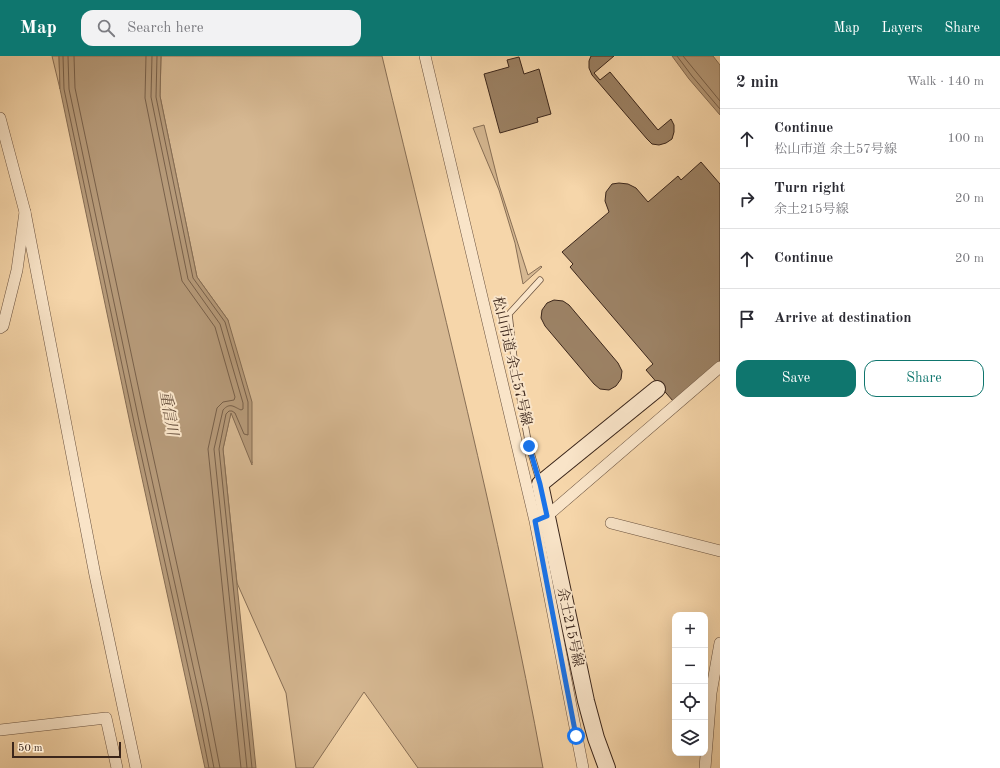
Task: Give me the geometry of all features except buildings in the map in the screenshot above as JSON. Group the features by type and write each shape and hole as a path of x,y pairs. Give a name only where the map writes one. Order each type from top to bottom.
{"street":[{"name":"松山市道 余土57号線","path":"425,56 534,487"},
{"path":"0,118 25,212 92,560 136,768"},
{"path":"0,328 3,326 18,270 25,212"},
{"path":"583,768 541,519 720,367"},
{"path":"534,487 657,389"},
{"name":"余土215号線","path":"534,487 586,701 596,738 607,768"},
{"path":"611,523 720,551"},
{"path":"705,768 711,693 720,643"},
{"path":"0,730 106,718 117,768"}],"lane":[{"path":"534,487 529,446 516,376 509,314 540,280"}],"shaded area":[{"path":"52,56 59,56 60,89"},
{"path":"161,56 382,56 488,500 526,679 543,768 418,768 364,692 313,768 296,768 286,693 237,583 223,449 231,412 252,463 228,320 197,277 160,96"},
{"path":"484,125 499,185 528,275 541,266 542,267 523,284 515,243 499,190 473,128"}],"water":[{"name":"重信川","path":"59,56 161,56 160,96 197,277 228,320 252,402 252,465 231,413 223,449 256,768 205,768 130,423 60,89"},
{"path":"672,56 713,56 720,65 720,115 689,79"}],"route":[{"path":"529,446 547,516 535,521 576,736"}]}
